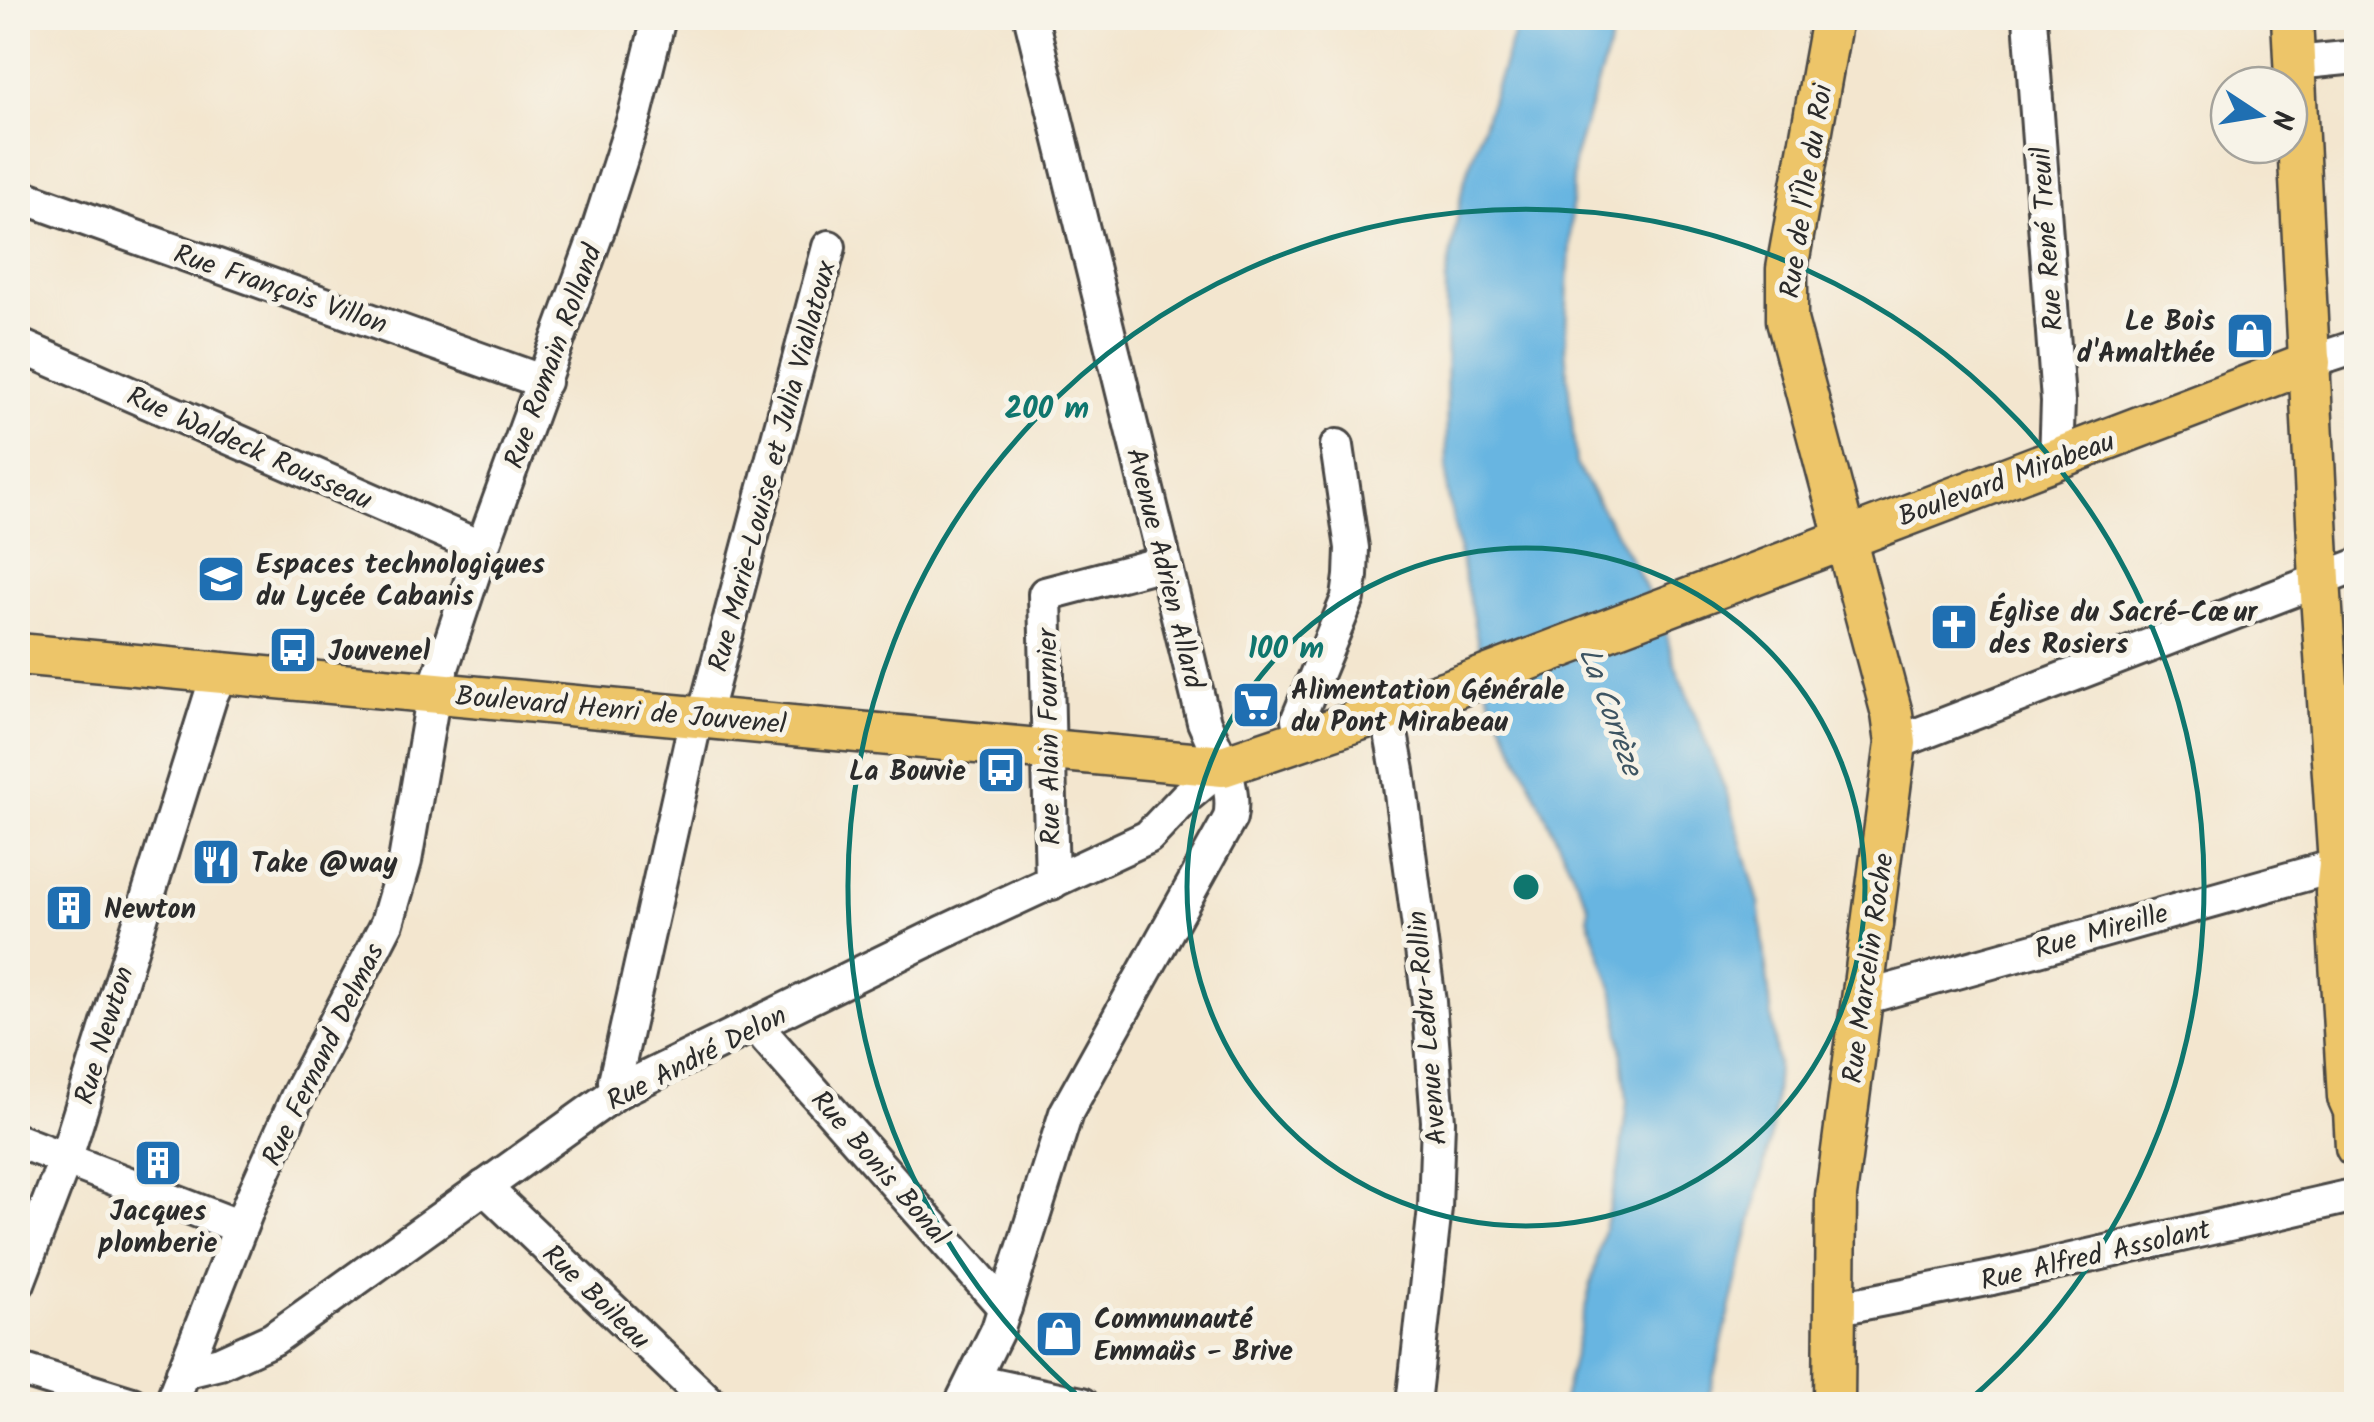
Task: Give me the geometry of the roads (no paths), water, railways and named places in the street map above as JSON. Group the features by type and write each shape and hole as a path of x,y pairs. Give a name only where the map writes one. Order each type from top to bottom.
{"main road":[{"name":"Rue de l'Île du Roi","path":"1832,18 1785,296 1787,320 1844,538"},
{"path":"2292,18 2310,362 2338,573 2336,893 2350,1005 2348,1097 2354,1112 2356,1147"},
{"name":"Boulevard Mirabeau","path":"1387,712 2310,362"},
{"name":"Rue Marcelin Roche","path":"1834,1404 1836,1196 1896,742 1892,714 1844,538"},
{"name":"Boulevard Henri de Jouvenel","path":"18,654 1224,766"},
{"path":"1224,766 1387,712"}],"street":[{"name":"Rue Romain Rolland","path":"434,692 619,166 660,18"},
{"name":"Avenue Adrien Allard","path":"967,1393 1005,1308 1066,1113 1230,818 1234,802 1224,766 1204,722 1031,18"},
{"name":"Rue René Treuil","path":"2030,18 2058,401 2056,461"},
{"path":"2294,63 2356,57"},
{"name":"Rue François Villon","path":"18,195 544,382"},
{"name":"Rue Marie-Louise et Julia Viallatoux","path":"617,1092 628,1023 693,732 708,701 829,246"},
{"name":"Rue Waldeck Rousseau","path":"18,345 482,548"},
{"path":"2310,362 2356,346"},
{"path":"1303,741 1298,719 1348,598 1351,576 1350,531 1337,446"},
{"name":"Rue Alain Fournier","path":"1052,883 1045,594 1164,563"},
{"path":"1896,742 2338,573"},
{"name":"Rue Newton","path":"18,1283 64,1160 98,1029 198,713 222,672"},
{"name":"Rue Fernand Delmas","path":"171,1404 240,1227 299,1093 387,923 404,861 434,692"},
{"name":"Avenue Ledru-Rollin","path":"1387,712 1428,1002 1438,1121 1435,1208 1413,1404"},
{"name":"Rue André Delon","path":"183,1372 220,1363 273,1339 617,1092 1148,837 1224,766"},
{"path":"1177,806 1203,841 1204,866"},
{"name":"Rue Mireille","path":"1863,998 2338,865"},
{"name":"Rue Bonis Bonal","path":"756,1026 1005,1308"},
{"path":"18,1141 240,1227"},
{"name":"Rue Boileau","path":"484,1187 710,1404"},
{"name":"Rue Alfred Assolant","path":"1833,1309 1992,1278 2356,1195"},
{"path":"18,1369 132,1404"},
{"path":"967,1393 1082,1404"}],"water":[{"name":"La Corrèze","path":"1519,18 1618,18 1574,159 1565,348 1576,464 1637,570 1664,626 1673,660 1729,799 1759,903 1777,1064 1773,1123 1707,1404 1562,1404 1619,1167 1627,1101 1616,999 1588,918 1588,905 1488,693 1447,490 1446,281 1463,185"}],"place":[{"name":"Le Bois d'Amalthée","path":"2250,336"},
{"name":"Espaces technologiques du Lycée Cabanis","path":"221,579"},
{"name":"Église du Sacré-Cœur des Rosiers","path":"1954,627"},
{"name":"Jouvenel","path":"293,650"},
{"name":"Alimentation Générale du Pont Mirabeau","path":"1256,705"},
{"name":"La Bouvie","path":"1001,770"},
{"name":"Take @way","path":"216,862"},
{"name":"Newton","path":"69,908"},
{"name":"Jacques plomberie","path":"158,1163"},
{"name":"Communauté Emmaüs - Brive","path":"1059,1334"}]}
